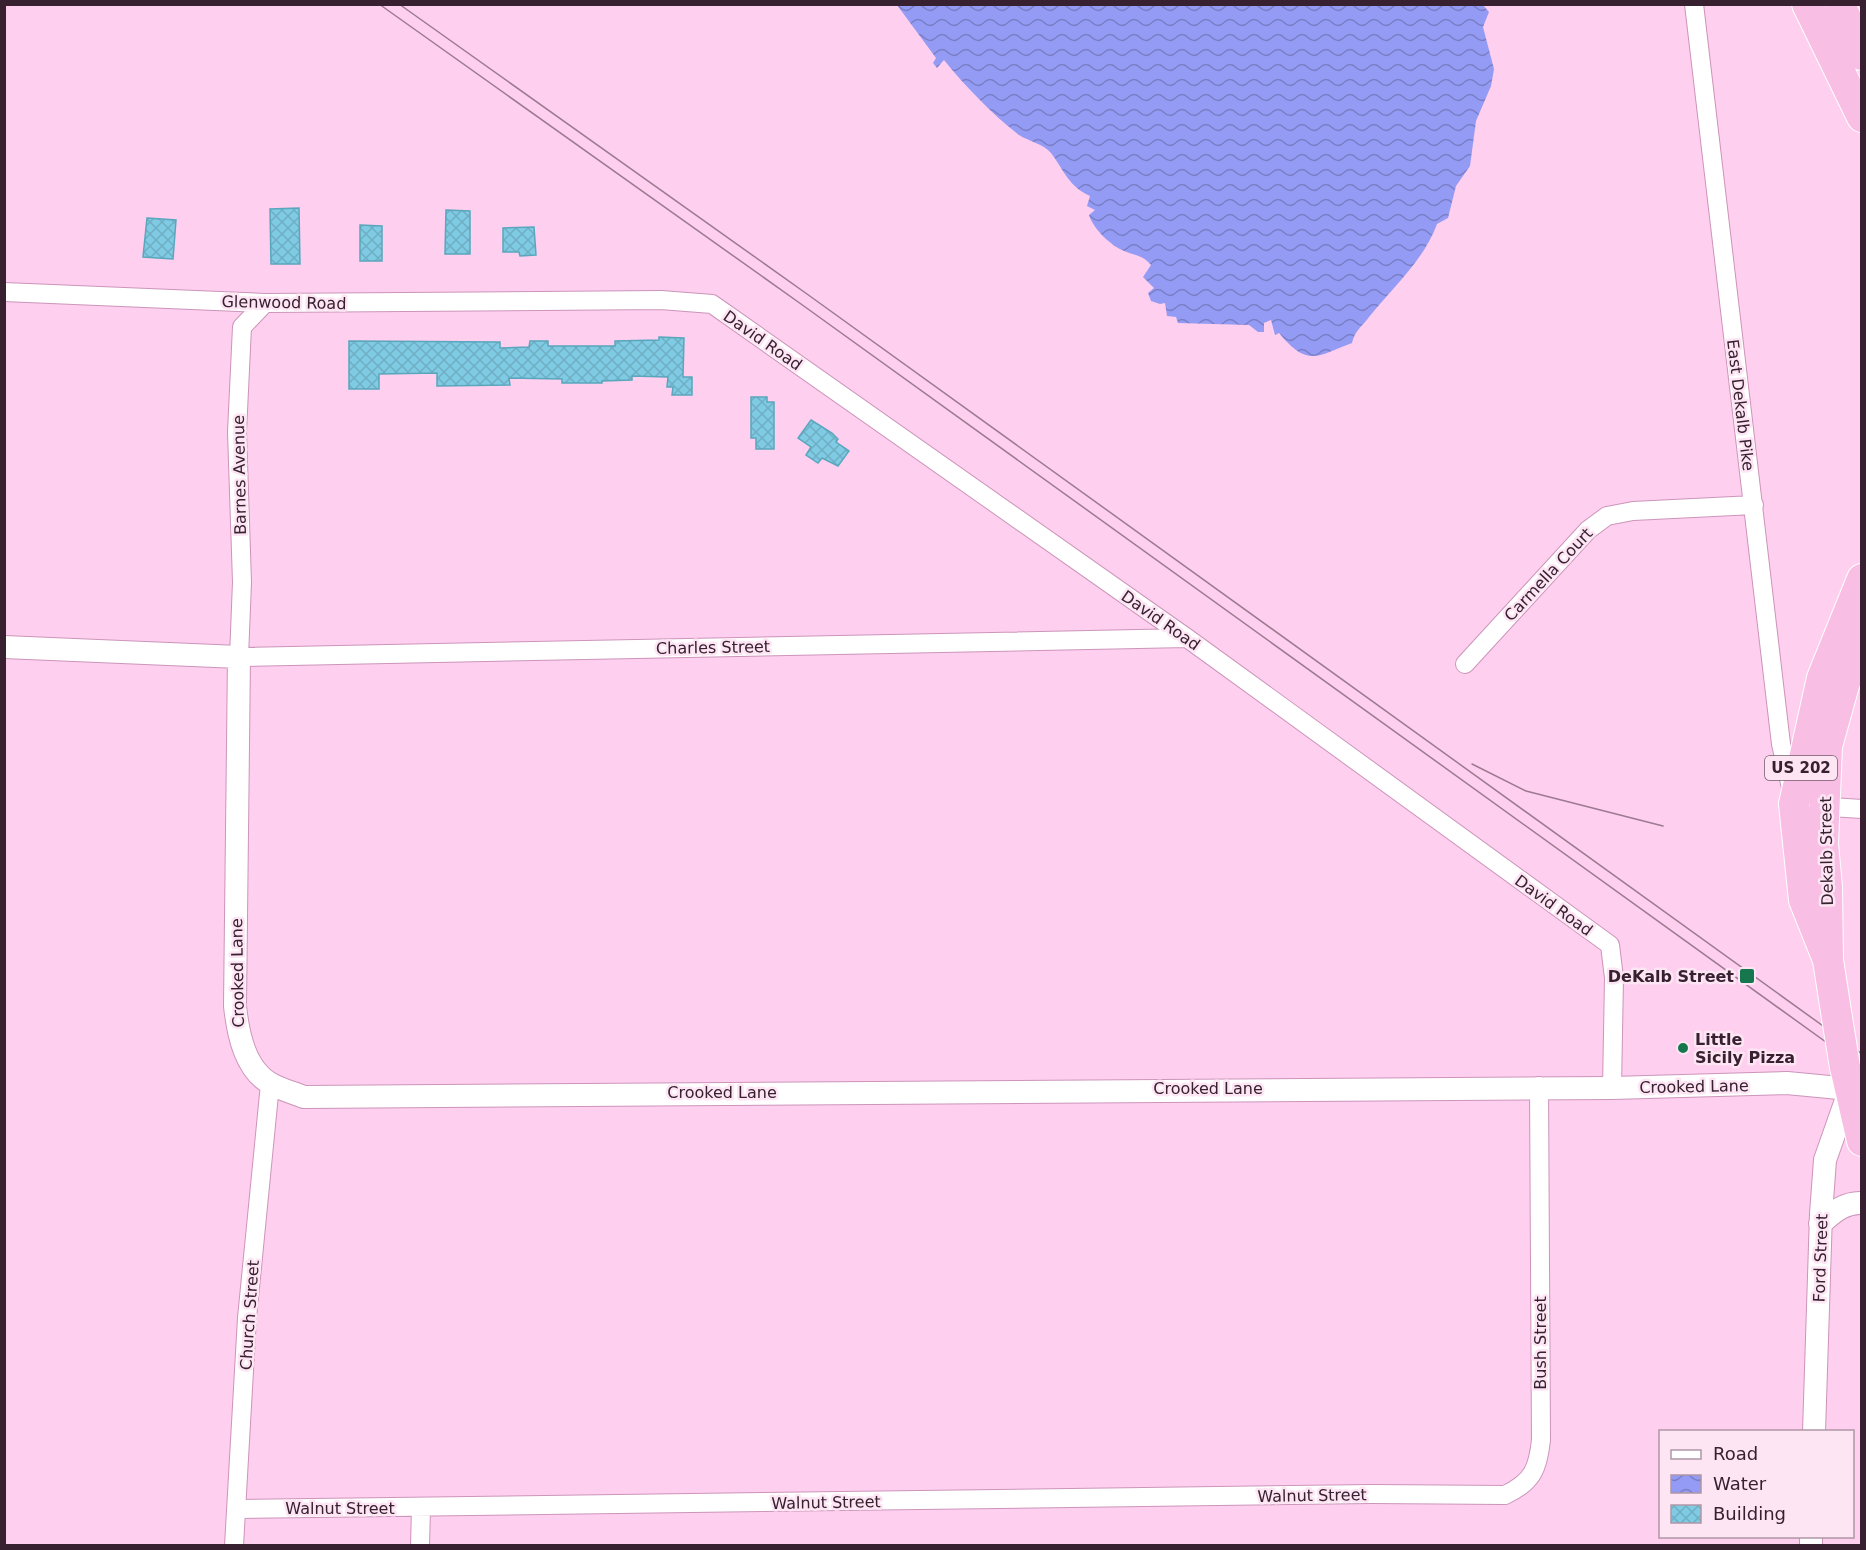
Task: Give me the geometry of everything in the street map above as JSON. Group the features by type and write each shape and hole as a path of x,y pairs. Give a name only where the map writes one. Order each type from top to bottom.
{"highway":[{"path":"1807,4 1862,117"},
{"path":"1840,4 1862,55"},
{"name":"Dekalb Street","path":"1828,960 1804,900 1794,804 1822,678 1862,579"},
{"name":"Dekalb Street","path":"1862,639 1844,685 1827,746 1824,808 1828,960 1847,1078 1862,1142"}],"street":[{"name":"East Dekalb Pike","path":"1694,4 1781,744 1794,804"},
{"name":"Glenwood Road","path":"4,291 266,303 563,302"},
{"name":"David Road","path":"563,302 661,300 712,304 1187,638 1610,945 1614,978 1612,1088"},
{"name":"Barnes Avenue","path":"239,657 242,582 237,432 242,327 266,303"},
{"name":"Carmella Court","path":"1465,664 1588,530 1608,516 1684,507 1754,505"},
{"name":"Charles Street","path":"239,657 1187,638"},
{"path":"4,646 239,657"},
{"name":"Crooked Lane","path":"239,657 235,1006 238,1036 248,1060 270,1084 304,1097 343,1098 387,1094 1539,1086 1612,1088 1788,1083 1847,1078"},
{"path":"1794,804 1862,809"},
{"name":"Ford Street","path":"1814,1430 1820,1224 1826,1160 1847,1078"},
{"name":"Church Street","path":"234,1545 247,1318 270,1084"},
{"name":"Bush Street","path":"1416,1494 1505,1495 1524,1484 1538,1465 1541,1440 1539,1086"},
{"path":"1820,1224 1841,1207 1862,1203"},
{"name":"Walnut Street","path":"236,1509 1416,1494"},
{"path":"420,1545 421,1508"}],"water":[{"path":"897,5 1483,5 1489,12 1483,27 1494,69 1491,86 1476,121 1470,166 1456,186 1448,218 1437,224 1424,250 1359,329 1352,343 1313,356 1298,351 1279,333 1275,335 1271,320 1264,323 1264,332 1258,332 1249,325 1178,323 1176,317 1167,316 1165,303 1151,301 1148,293 1154,288 1143,277 1151,265 1148,261 1117,247 1102,235 1089,215 1095,210 1087,206 1090,196 1071,182 1048,150 1019,135 1009,127 979,99 944,60 937,68 933,63 936,58"}],"building":[{"path":"299,208 300,264 271,264 270,209"},
{"path":"446,210 470,211 470,254 445,254"},
{"path":"147,218 176,220 173,259 143,257"},
{"path":"360,225 382,226 382,261 360,261"},
{"path":"534,227 536,255 520,256 519,252 503,252 503,228"},
{"path":"659,337 684,338 683,377 692,377 692,395 672,395 673,387 667,387 668,377 632,376 632,380 602,381 602,383 562,383 562,379 509,378 510,385 437,386 437,373 379,374 379,389 349,389 349,341 500,342 500,348 529,347 530,341 548,341 548,346 615,346 615,341 659,340"},
{"path":"751,397 767,397 767,402 774,402 774,449 756,449 756,438 751,438"},
{"path":"811,420 832,433 838,439 836,442 849,451 838,466 822,458 818,463 806,455 811,447 798,438"}],"tram line":[{"path":"379,4 801,304 1862,1068"},
{"path":"399,4 807,294 1862,1054"},
{"path":"1472,764 1526,791 1663,826"}],"place":[{"name":"DeKalb Street","path":"1747,976"},
{"name":"Little Sicily Pizza","path":"1683,1048"}]}
